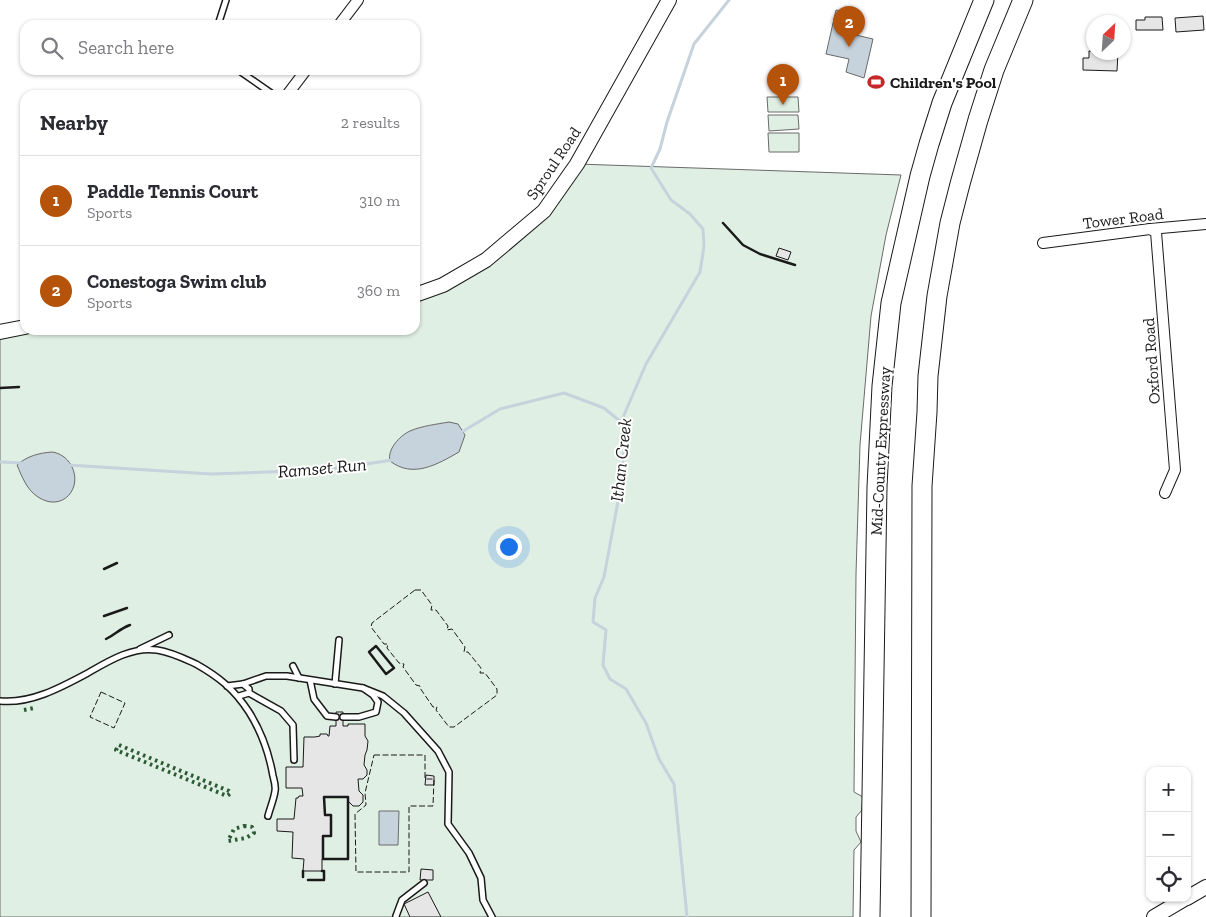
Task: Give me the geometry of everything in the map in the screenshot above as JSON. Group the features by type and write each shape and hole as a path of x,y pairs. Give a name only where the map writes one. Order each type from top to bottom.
{"highway":[{"name":"Mid-County Expressway","path":"870,917 877,487 882,386 891,304 929,144 942,103 984,0"},
{"path":"922,917 922,486 928,412 928,376 937,296 950,223 978,120 994,70 1023,0"}],"main road":[{"name":"Sproul Road","path":"420,293 442,284 486,260 544,211 577,164 669,0"},
{"path":"0,332 20,328"},
{"path":"1191,896 1206,887"},
{"path":"1154,917 1180,902"}],"street":[{"path":"343,20 358,0"},
{"path":"291,90 302,75"},
{"name":"Tower Road","path":"1043,243 1150,229 1206,224"},
{"name":"Oxford Road","path":"1150,229 1156,232 1175,470 1165,493"}],"lane":[{"path":"220,20 226,0"},
{"path":"245,75 267,90"},
{"path":"0,701 13,702 44,694 110,660 138,650 169,635"},
{"path":"335,684 339,640"},
{"path":"138,650 155,649 176,654 213,674 239,696 255,722 269,756 275,790 268,816"},
{"path":"293,666 299,678"},
{"path":"228,686 243,684 266,676 299,678 363,688 383,696 404,713 438,751 449,772 448,824 469,852 481,878 483,900 492,917"},
{"path":"310,680 314,699 327,716 336,717"},
{"path":"243,684 249,689 248,694"},
{"path":"343,717 359,717 376,712 378,702 373,695 363,688"},
{"path":"239,696 248,694 281,711 293,725 294,760"},
{"path":"396,916 402,900 424,883"}],"green space":[{"path":"767,97 798,97 799,112 768,112"},
{"path":"768,115 798,115 799,129 769,131"},
{"path":"768,133 799,133 799,152 769,152"},
{"path":"577,164 901,175 886,235 871,316 860,445 856,574 854,792 863,797 862,810 856,817 856,831 861,842 854,850 853,917 0,917 0,332 20,330 20,335 420,335 420,293 443,285 544,211"}],"shaded area":[{"path":"836,10 861,14 856,35 873,39 864,78 846,72 849,59 826,54"},
{"path":"449,422 458,424 465,435 459,452 425,468 408,469 390,461 392,448 406,433 429,425"},
{"path":"52,452 58,453 71,465 75,482 68,496 55,502 47,501 34,494 25,483 17,465 33,456"},
{"path":"379,811 399,811 398,845 379,845"}],"building":[{"path":"1203,16 1204,30 1176,32 1175,18"},
{"path":"1145,17 1162,17 1163,30 1136,30 1136,20 1145,20"},
{"path":"1083,58 1086,58 1086,60 1118,60 1117,71 1083,70"},
{"path":"779,248 791,252 788,260 776,256"},
{"path":"336,712 343,712 343,726 348,726 348,724 365,724 365,736 368,741 364,765 367,775 363,779 358,779 359,791 363,795 363,802 359,806 353,806 348,801 348,797 324,797 325,815 331,815 331,836 323,836 322,871 303,871 304,859 292,858 293,832 277,831 277,819 294,819 296,798 303,796 302,788 286,788 286,767 303,767 304,737 315,737 320,736 320,734 327,734 329,736 330,726 336,726"},
{"path":"426,775 434,776 434,785 425,785"},
{"path":"421,869 433,870 433,880 420,880"},
{"path":"428,892 441,917 410,917 404,904"}],"waterway":[{"name":"Ithan Creek","path":"687,917 674,784 659,759 646,723 626,689 610,679 603,665 606,630 593,622 595,598 604,577 621,485 625,437 621,422 646,364 700,272 704,246 703,229 690,214 671,200 651,168 660,149 667,122 694,44 729,0"},
{"name":"Ramset Run","path":"460,433 500,409 564,393 604,408 621,422"},
{"name":"Ramset Run","path":"68,465 211,474 325,470 393,460"},
{"name":"Ramset Run","path":"0,462 22,463"}],"hedge":[{"path":"24,710 34,708"},
{"path":"119,745 229,791 231,793 227,796 116,750 119,745"},
{"path":"244,826 252,827 254,833 246,838 228,841 234,829 244,826"}],"fence":[{"path":"415,590 421,590 432,605 431,610 436,610 448,626 447,630 452,629 465,647 464,652 468,652 481,668 480,673 485,673 497,689 497,695 454,727 449,727 436,710 437,707 433,707 420,686 416,685 403,667 404,664 399,663 387,648 388,644 384,644 371,627 372,623 415,590"},
{"path":"101,692 125,703 114,728 90,717 101,692"},
{"path":"374,755 425,755 425,779 434,779 433,806 409,806 409,872 356,872 355,814 366,805 365,793 374,755"}],"wall":[{"path":"723,223 743,245 760,254 795,265"},
{"path":"0,388 19,387"},
{"path":"104,569 117,563"},
{"path":"104,616 127,608"},
{"path":"106,639 130,625"},
{"path":"376,646 394,668 386,674 369,652 376,646"},
{"path":"324,797 348,797 348,859 323,859 323,836 331,836 331,815 325,815 324,797"},
{"path":"303,871 303,877"},
{"path":"308,880 324,880 324,871 322,871"}],"place":[{"name":"Conestoga Swim club","path":"849,47"},
{"name":"Children's Pool","path":"876,82"},
{"name":"Paddle Tennis Court","path":"783,105"}]}
